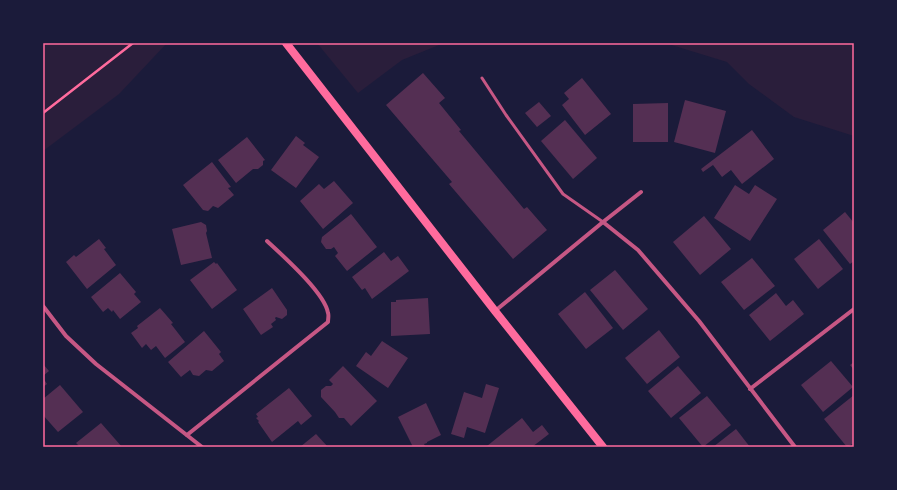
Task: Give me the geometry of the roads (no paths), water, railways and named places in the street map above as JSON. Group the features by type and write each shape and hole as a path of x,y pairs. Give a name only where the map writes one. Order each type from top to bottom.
{"main road":[{"path":"286,43 603,447"}],"street":[{"path":"495,311 641,192"},
{"path":"603,222 638,250 699,321 795,447"},
{"path":"187,435 328,322 328,312 323,301 302,274 267,241"},
{"path":"43,306 66,336 96,364 202,447"},
{"path":"750,389 854,309"}],"lane":[{"path":"482,78 506,115 563,194 603,222"}]}
